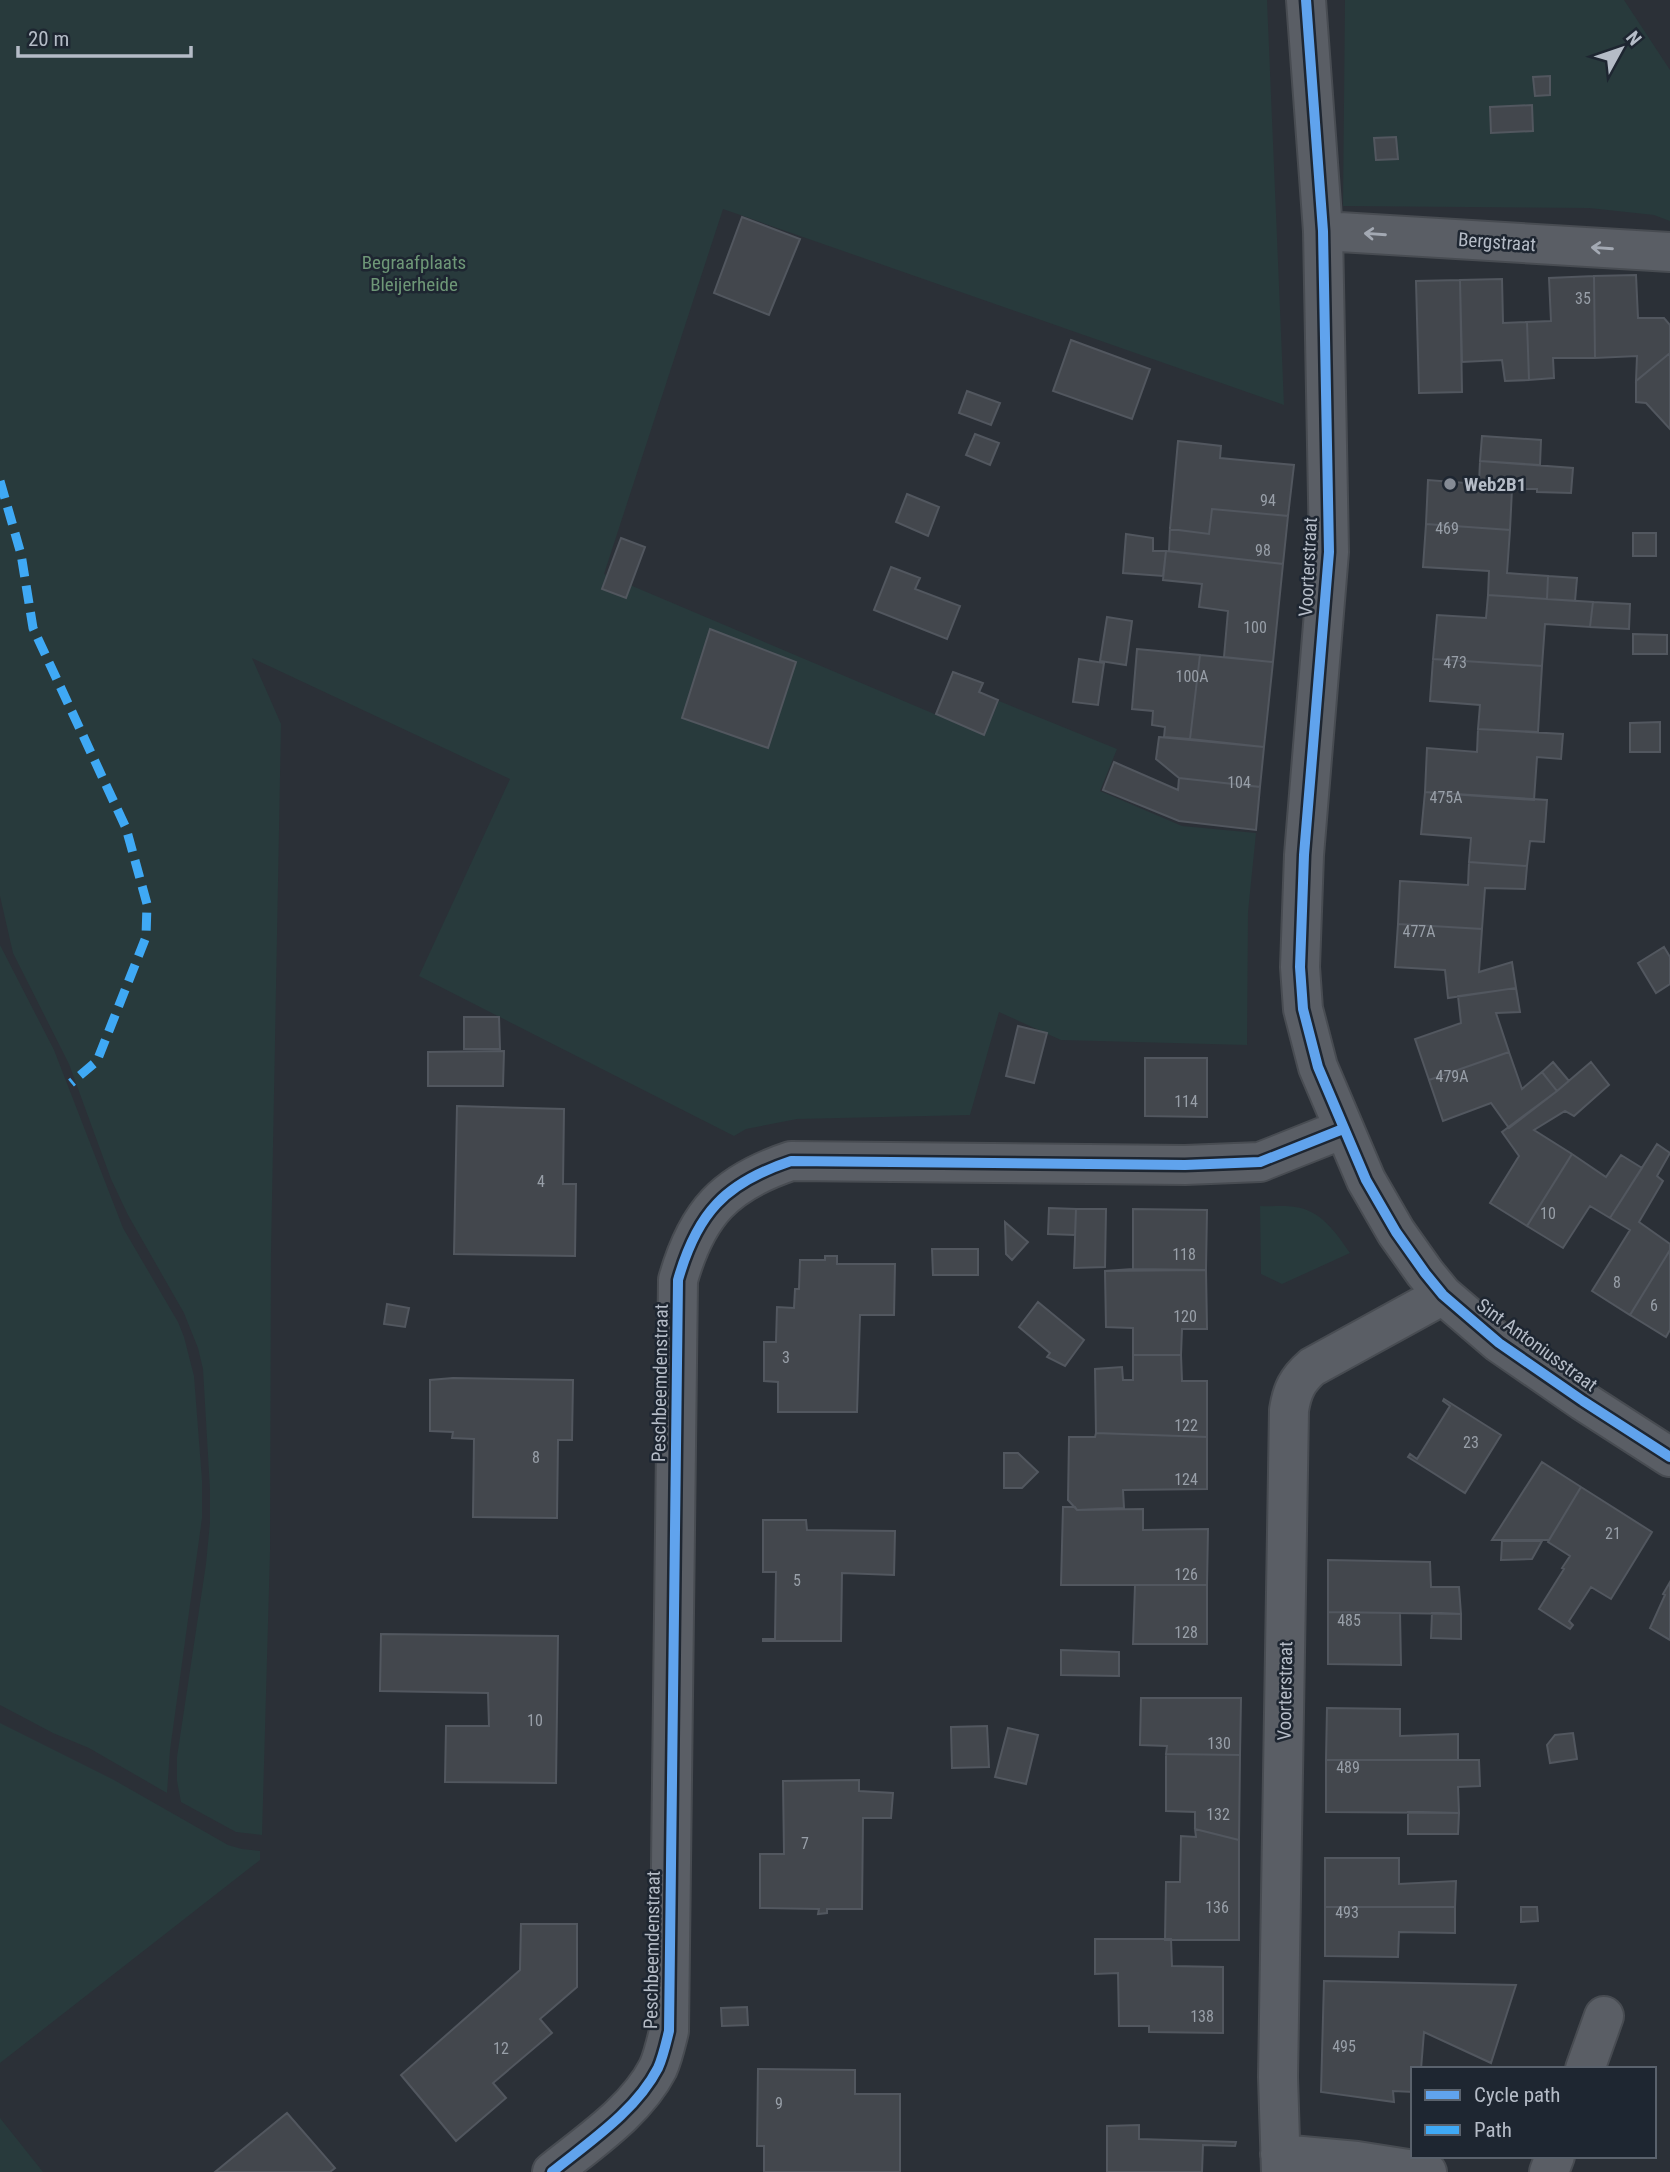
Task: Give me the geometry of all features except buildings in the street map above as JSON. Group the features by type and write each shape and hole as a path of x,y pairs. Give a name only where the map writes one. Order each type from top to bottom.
{"street":[{"name":"Voorterstraat","path":"1306,0 1323,231 1329,552 1304,855 1300,967 1303,1009 1318,1068 1343,1129"},
{"name":"Bergstraat","path":"1323,231 1670,252"},
{"name":"Sint Antoniusstraat","path":"1343,1129 1366,1180 1396,1232 1443,1295 1499,1343 1670,1457"},
{"name":"Peschbeemdenstraat","path":"552,2172 613,2121 638,2096 658,2067 669,2031 678,1280 698,1227 719,1201 739,1184 763,1171 791,1161 1185,1165 1260,1162 1343,1129"},
{"name":"Voorterstraat","path":"1280,2163 1280,1994 1289,1424 1292,1392 1300,1377 1312,1367 1443,1295"},
{"path":"1587,2067 1604,2016"},
{"path":"1280,2163 1357,2161 1427,2172"}],"green space":[{"name":"Begraafplaats Bleijerheide","path":"0,0 1267,0 1284,405 723,209 604,574 984,735 999,701 1117,749 1100,791 1182,826 1256,833 1248,912 1247,1045 1061,1040 999,1012 970,1115 797,1119 746,1129 734,1136 419,976 510,779 252,658 281,724 271,1252 270,1552 262,1835 236,1832 181,1802 177,1781 177,1757 210,1522 203,1369 198,1348 184,1313 128,1215 111,1179 69,1064 13,953 0,896"},
{"path":"1345,0 1624,0 1670,70 1670,221 1654,215 1589,208 1343,206"},
{"path":"0,945 54,1050 123,1228 178,1322 194,1376 202,1480 202,1518 170,1750 167,1793 89,1748 53,1733 0,1705"},
{"path":"1260,1206 1291,1206 1313,1213 1327,1224 1350,1253 1282,1284 1261,1274"},
{"path":"0,1723 114,1780 228,1845 260,1851 260,1860 0,2063"},
{"path":"0,2118 43,2172 0,2172"}],"marked path":[{"path":"0,481 21,554 33,628 126,828 147,904 146,937 97,1061 71,1083"}],"cycle path":[{"path":"1306,0 1323,231 1329,552 1304,855 1300,967 1303,1009 1318,1067 1366,1180 1396,1232 1443,1295 1499,1343 1670,1457"},
{"path":"552,2172 611,2125 649,2084 663,2055 669,2031 678,1280 694,1236 705,1219 717,1204 748,1179 791,1161 1185,1165 1260,1162 1343,1129"}],"place":[{"name":"Web2B1","path":"1450,484"}]}
